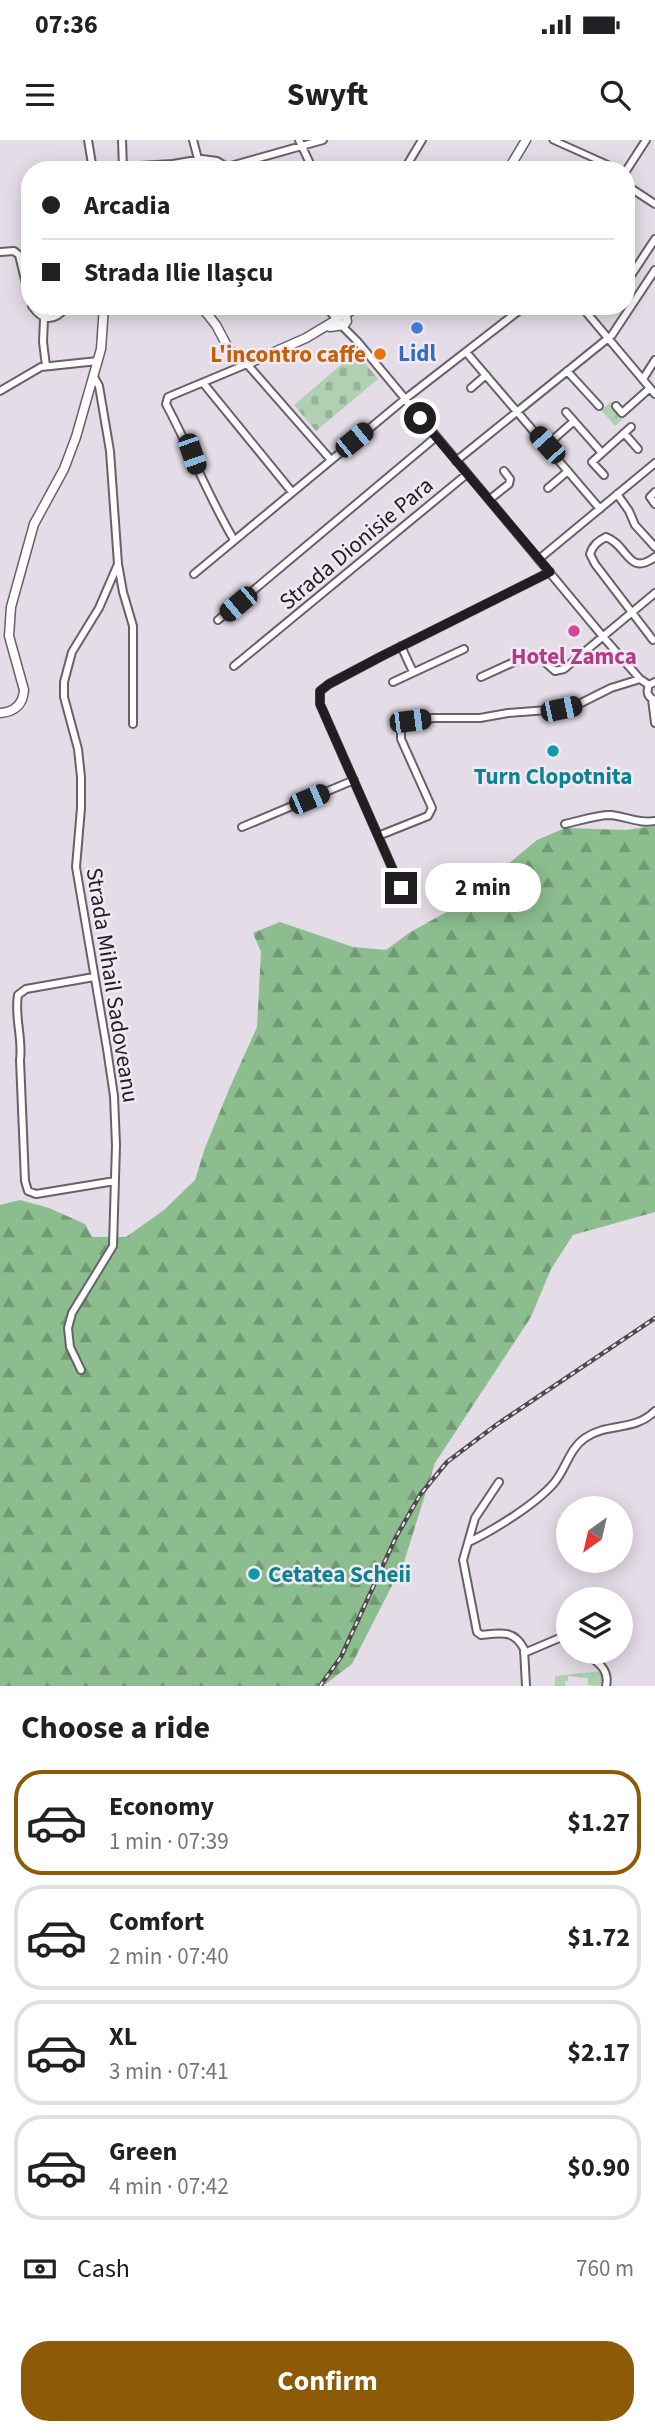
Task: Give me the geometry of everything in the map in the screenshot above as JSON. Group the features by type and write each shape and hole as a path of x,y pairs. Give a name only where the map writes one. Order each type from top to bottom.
{"street":[{"path":"88,140 91,161"},
{"path":"122,140 123,161"},
{"path":"193,140 198,159"},
{"path":"251,161 300,143 323,140"},
{"path":"409,161 422,140"},
{"path":"553,140 600,161"},
{"path":"632,161 646,140"},
{"path":"513,161 522,141"},
{"path":"300,143 309,161"},
{"path":"188,161 211,161"},
{"path":"635,192 655,204"},
{"path":"635,269 655,239"},
{"path":"0,252 14,251 19,255 21,263"},
{"path":"635,298 655,270"},
{"path":"38,315 44,319 59,315"},
{"path":"0,713 10,712 18,707 23,699 24,690 9,636 8,621 29,537 40,510 70,455 98,361 103,315"},
{"path":"208,315 233,357 247,364 331,460"},
{"path":"336,315 603,636 640,679 652,683 648,691 654,700 655,723"},
{"path":"194,574 405,399 513,315"},
{"path":"589,315 655,394"},
{"path":"456,461 608,338 623,315"},
{"path":"44,319 43,342 47,366"},
{"path":"233,540 166,404 166,399 341,320"},
{"path":"466,352 600,509"},
{"path":"643,380 655,360"},
{"path":"0,391 47,366 98,361"},
{"path":"567,371 599,406"},
{"path":"471,388 486,376"},
{"name":"Strada Mihail Sadoveanu","path":"94,377 99,386 110,451 118,564 123,592 132,618 133,724"},
{"path":"204,384 292,492"},
{"path":"616,406 622,413 650,388"},
{"path":"566,412 602,453"},
{"path":"547,445 574,421"},
{"path":"604,475 592,462 631,427"},
{"path":"624,433 638,449"},
{"path":"218,620 436,437"},
{"path":"539,559 655,463"},
{"path":"489,500 509,484 510,479 504,471"},
{"path":"548,488 569,471"},
{"name":"Strada Dionisie Para","path":"234,666 467,474"},
{"path":"655,492 650,497 655,504"},
{"path":"617,494 635,525 655,548"},
{"path":"653,635 592,559 592,548 606,537 613,540 639,565 655,557"},
{"name":"Strada Mihail Sadoveanu","path":"81,1370 71,1347 68,1328 72,1313 113,1246 114,1096 76,867 81,808 80,762 64,697 64,682 72,652 99,608 118,564"},
{"path":"401,888 320,704 320,691 401,646 550,572"},
{"path":"481,677 527,656 538,656 551,669 561,670 655,593"},
{"path":"401,646 413,672"},
{"path":"393,682 464,649"},
{"path":"378,835 428,816 432,808 401,739 401,728 404,724 433,718 480,718 561,709 575,706 611,688 640,679"},
{"path":"242,827 354,780"},
{"path":"565,824 610,815 655,821"},
{"path":"94,977 26,989 18,995 22,1046 20,1060 24,1181 28,1191 36,1194 115,1181"},
{"path":"469,1542 491,1532 547,1490 563,1472 582,1440 596,1432 643,1422 655,1411"},
{"path":"499,1482 475,1518 464,1554 463,1567 477,1632 507,1633 523,1645 526,1686"},
{"path":"524,1653 556,1639"},
{"path":"599,1664 607,1678 606,1686"}],"green space":[{"path":"356,352 378,379 316,431 294,405"},
{"path":"611,402 624,418 615,426 601,410"},
{"path":"655,826 655,1212 573,1235 551,1269 531,1317 435,1463 404,1562 352,1664 323,1686 0,1686 0,1205 20,1200 49,1208 85,1224 92,1237 126,1237 164,1210 195,1180 205,1148 257,1027 261,952 253,933 280,922 353,947 386,950 409,933 459,905 537,840 565,828 626,830"},
{"path":"603,1671 606,1675 604,1686 588,1685 588,1678 568,1676 565,1686 555,1686 555,1676"}],"railway":[{"path":"320,1686 341,1657 396,1537 420,1495 447,1462 496,1425 655,1318"}],"place":[{"name":"Lidl","path":"417,328"},
{"name":"L'incontro caffe","path":"380,354"},
{"name":"Hotel Zamca","path":"574,631"},
{"name":"Turn Clopotnita","path":"553,751"},
{"name":"Cetatea Scheii","path":"254,1574"}],"route":[{"path":"401,888 329,726 320,704 320,691 382,656 550,572 420,418"}]}
